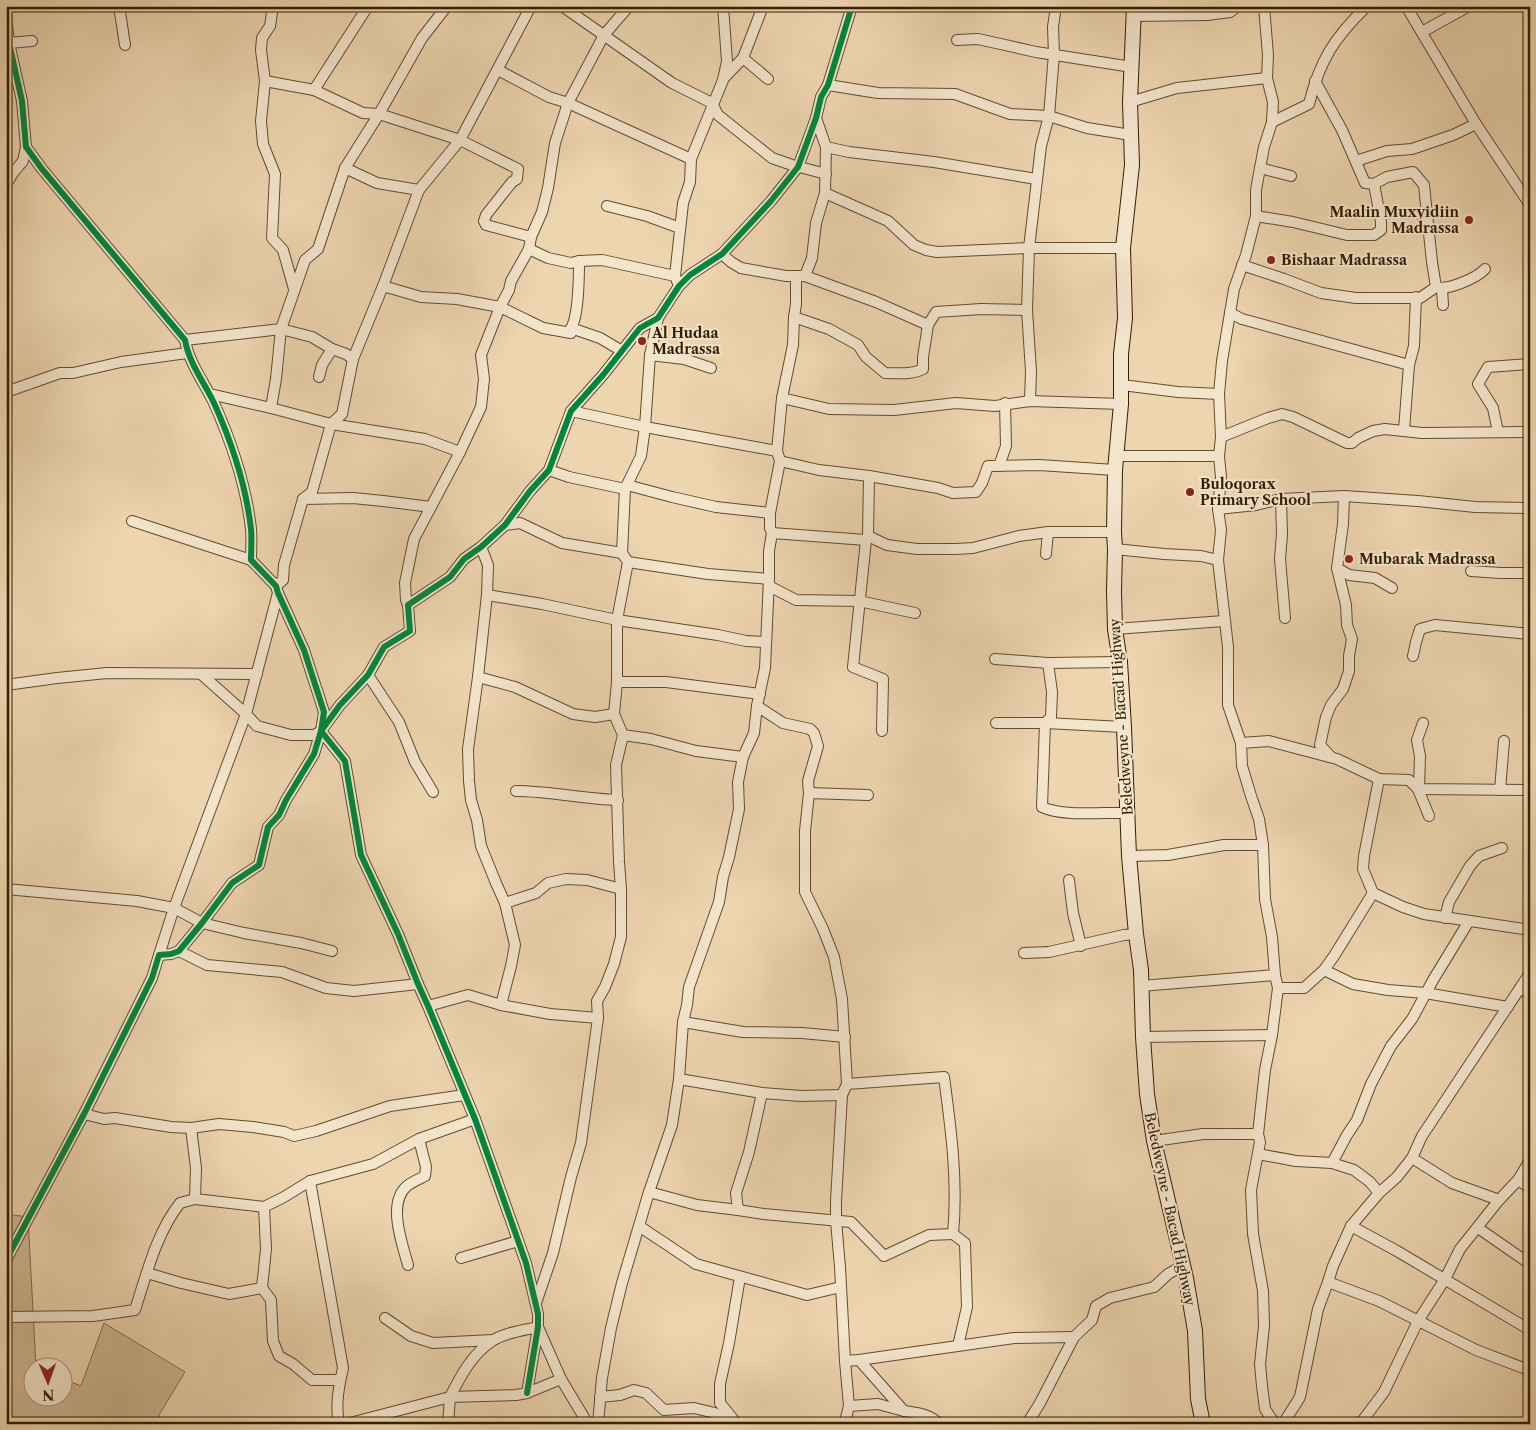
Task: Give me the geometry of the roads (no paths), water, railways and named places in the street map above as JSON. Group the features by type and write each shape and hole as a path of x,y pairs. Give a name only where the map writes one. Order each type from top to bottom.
{"street":[{"path":"119,6 125,45"},
{"path":"273,6 270,26 262,38 265,81 261,122 263,144 275,174 272,238 283,250 294,288"},
{"path":"314,90 368,6"},
{"path":"271,408 281,329 305,260 318,249 345,168 379,114 422,38 447,6"},
{"path":"6,1260 84,1114 152,978 174,908 246,714 277,589 283,580 284,565 303,499 312,492 331,424 342,414 353,359 419,190 460,140 531,6"},
{"path":"562,6 672,83 712,103 718,116 772,158 826,174"},
{"path":"201,674 257,726 291,735 314,734 321,731 340,705 368,675 384,647 410,631 405,583 414,539 460,452 481,407 484,379 481,355 500,307 529,249 531,237 542,212 555,143 568,103 604,35 629,6"},
{"path":"678,286 675,276 683,202 690,182 691,159 722,80 727,61 723,6"},
{"path":"722,80 743,58 763,6"},
{"path":"536,1303 553,1253 581,1143 598,1018 597,1001 614,964 621,938 616,765 623,735 614,714 617,682 617,620 628,562 622,553 626,487 641,456 650,355 658,318 678,286 690,275 722,254 771,201 798,167 816,118 821,97 828,85 852,6"},
{"path":"1030,401 1031,370 1027,310 1029,248 1041,146 1049,116 1054,54 1053,27 1056,6"},
{"path":"1134,11 1207,15 1230,12 1238,6"},
{"path":"1264,6 1268,55 1267,78 1273,102 1272,122 1264,147 1256,190 1256,216 1234,289 1222,361 1219,394 1221,478 1218,509 1220,530 1218,560 1228,648 1228,705 1240,742 1242,766 1259,819 1263,845 1265,899 1278,988 1265,1070 1258,1134 1260,1142 1251,1190 1253,1234 1263,1291 1264,1326 1260,1364 1262,1386 1265,1409 1275,1424"},
{"path":"1272,122 1308,104 1315,81 1330,48 1344,29 1367,6"},
{"path":"1406,6 1476,124 1530,205"},
{"path":"1422,32 1469,6"},
{"name":"Beledweyne - Bacad Highway","path":"1134,11 1130,102 1132,165 1123,248 1125,318 1121,354 1122,385 1116,463 1114,532 1115,629 1120,662 1129,856 1141,986 1148,1094 1154,1141 1184,1265 1195,1331 1198,1400 1203,1424"},
{"path":"6,14 9,43 22,101 26,147 23,161 13,172 6,185"},
{"path":"957,40 978,39 1054,54 1132,66"},
{"path":"9,43 32,41"},
{"path":"743,58 768,79"},
{"path":"498,70 549,97 568,103 691,159"},
{"path":"1130,102 1177,88 1267,78"},
{"path":"265,81 314,90 363,113 379,114 460,140 518,169 517,179 512,182 486,215 484,221 486,224 531,237"},
{"path":"1315,81 1342,130 1365,183 1374,184 1386,176 1413,172 1424,185 1432,262 1442,305"},
{"path":"828,85 878,93 955,94 1010,114 1049,116 1087,128 1131,135"},
{"path":"598,1424 610,1328 649,1192 672,1124 679,1079 683,1022 688,1005 689,987 719,902 739,809 738,782 743,757 754,733 765,668 769,550 772,533 770,513 778,456 782,398 793,345 794,317 801,276 812,258 816,223 826,193 826,147 816,118"},
{"path":"1356,161 1387,151 1412,149 1453,135 1476,124"},
{"path":"26,147 42,169 185,340 187,352 210,394 226,431 243,481 251,530 251,560"},
{"path":"826,147 1036,179"},
{"path":"345,168 377,183 419,190"},
{"path":"1260,168 1291,176"},
{"path":"1256,216 1293,222 1347,235 1374,235 1381,230 1381,222 1374,184"},
{"path":"826,193 888,221 914,244 926,250 937,252 1029,248 1123,248"},
{"path":"608,206 646,216 680,228"},
{"path":"529,249 556,260 571,263 579,260 602,260 675,276"},
{"path":"722,254 741,268 786,276 801,276 876,302 928,324"},
{"path":"383,286 421,297 457,299 500,307 543,328 570,332 575,319 579,285 579,260"},
{"path":"1242,265 1321,293 1356,298 1420,298 1439,288 1470,279 1485,269"},
{"path":"1404,430 1409,364 1414,346 1416,297"},
{"path":"794,317 829,329 858,345 866,356 885,373 916,372 923,369 928,324 936,312 981,308 1027,310"},
{"path":"1230,313 1242,319 1409,364"},
{"path":"408,605 450,577 464,559 481,547 505,525 548,470 571,411 603,375 640,328 658,318"},
{"path":"571,328 600,338 622,351"},
{"path":"185,340 281,329 312,337 353,359"},
{"path":"319,377 322,365 332,349"},
{"path":"6,392 60,373 73,373 121,362 187,352"},
{"path":"650,355 684,359 711,368"},
{"path":"1498,432 1494,408 1478,384 1488,366 1530,364"},
{"path":"1122,385 1178,392 1219,394"},
{"path":"210,394 331,424 425,439 460,452"},
{"path":"782,398 829,410 894,410 956,403 995,406 1005,403 1030,401 1121,404"},
{"path":"999,466 1006,446 1005,403"},
{"path":"571,411 778,456 820,470 869,476 938,488 953,493 976,492 982,483 988,466 1116,463 1219,456"},
{"path":"1221,437 1282,414 1293,417 1347,443 1373,431 1385,429 1422,433 1530,432"},
{"path":"548,470 569,477 626,487 716,507 770,513"},
{"path":"869,476 867,538 853,667 883,679 882,731"},
{"path":"1218,509 1256,505 1281,499 1344,496 1475,507 1530,508"},
{"path":"1332,757 1320,745 1326,717 1331,705 1343,688 1349,671 1352,640 1347,625 1346,605 1337,568 1344,524 1344,496"},
{"path":"303,499 353,498 431,507"},
{"path":"1281,499 1282,534 1280,559 1285,618"},
{"path":"132,521 251,560 277,589 304,650 324,712 314,754 279,814 268,827 259,865 232,883 179,951 159,955"},
{"path":"505,525 520,523 562,543 622,553"},
{"path":"772,533 867,538 887,545 917,549 956,549 972,548 1020,536 1048,532 1114,532"},
{"path":"1046,554 1048,532"},
{"path":"481,547 488,564 487,595 468,749 471,800 477,820 481,846 505,903 515,945 500,1005"},
{"path":"1115,549 1201,556 1218,560"},
{"path":"628,562 769,582 796,600 859,601 915,613"},
{"path":"1337,568 1349,575 1375,578 1392,588"},
{"path":"1472,571 1500,574 1530,573"},
{"path":"487,595 542,604 617,620 746,641 766,642"},
{"path":"1115,629 1224,620"},
{"path":"1413,656 1420,629 1435,625 1530,634"},
{"path":"996,659 1048,663 1120,662"},
{"path":"1048,663 1052,692 1051,717 1045,723 1042,807 1048,810 1069,813 1128,812"},
{"path":"6,685 107,673 256,674"},
{"path":"368,675 399,722 415,762 433,792"},
{"path":"478,677 515,687 573,714 594,717 614,714"},
{"path":"617,682 666,682 760,694"},
{"path":"758,706 783,723 810,729 814,733 818,746 808,781 805,892 824,929 834,957 842,999 845,1037 847,1084 842,1095 836,1201 849,1406 843,1424"},
{"path":"996,723 1045,723 1124,727"},
{"path":"1423,723 1417,740 1420,756 1419,790 1429,816"},
{"path":"321,731 345,761 361,855 398,934 475,1119 526,1263 538,1314 538,1328 528,1393"},
{"path":"623,735 696,751 743,757"},
{"path":"1240,742 1269,741 1332,757 1379,779 1409,780 1419,790 1530,790"},
{"path":"1500,790 1504,742"},
{"path":"1379,779 1363,869 1373,893 1403,907 1424,914 1530,930"},
{"path":"516,791 541,791 618,800"},
{"path":"809,792 868,795"},
{"path":"1129,856 1168,855 1224,845 1263,845"},
{"path":"1445,918 1449,902 1470,866 1479,856 1502,848"},
{"path":"505,903 536,893 548,883 566,878 587,880 621,889"},
{"path":"1068,880 1081,946"},
{"path":"6,889 137,901 174,908 202,923 244,933 301,942 332,951"},
{"path":"1278,988 1304,988 1324,970 1373,893"},
{"path":"1332,1163 1357,1120 1371,1084 1391,1046 1412,1019 1425,993 1469,921"},
{"path":"1024,953 1049,952 1136,934"},
{"path":"179,951 207,965 282,972 326,988 354,991 418,984"},
{"path":"1324,970 1353,984 1388,990 1425,993 1508,1007"},
{"path":"1283,1424 1300,1397 1318,1309 1333,1266 1351,1226 1379,1193 1397,1177 1412,1158 1422,1136 1530,973"},
{"path":"1141,986 1275,975"},
{"path":"1520,988 1530,995"},
{"path":"428,1006 468,995 500,1005 550,1014 598,1018"},
{"path":"683,1022 743,1032 802,1033 845,1037"},
{"path":"1143,1037 1272,1035"},
{"path":"847,1084 944,1077 956,1189 953,1234"},
{"path":"679,1079 762,1093 801,1096 842,1095"},
{"path":"738,1210 736,1193 749,1152 762,1093"},
{"path":"84,1114 104,1119 115,1118 156,1125 191,1128 219,1124 284,1132 294,1136 316,1131 390,1106 464,1095"},
{"path":"6,1317 93,1316 134,1310 152,1255 169,1217 180,1203 195,1199 264,1207 284,1198 310,1181 373,1164 419,1139 475,1119"},
{"path":"191,1128 196,1168 195,1199"},
{"path":"1154,1141 1203,1134 1258,1134"},
{"path":"408,1265 396,1216 400,1195 407,1186 424,1176 426,1167 419,1139"},
{"path":"1258,1154 1296,1161 1332,1163 1354,1170 1370,1182 1379,1193"},
{"path":"1412,1158 1452,1183 1499,1200"},
{"path":"1360,1424 1384,1392 1418,1321 1460,1249 1499,1200 1518,1180 1530,1160"},
{"path":"1518,1180 1530,1188"},
{"path":"310,1181 344,1368 340,1380 336,1411 339,1424"},
{"path":"649,1192 697,1205 836,1222 851,1222 884,1256 929,1235 953,1234 965,1243 967,1307 958,1346"},
{"path":"264,1207 266,1249 262,1288 271,1300 273,1341 279,1356 293,1364 312,1380 340,1380"},
{"path":"639,1226 696,1264 807,1295 841,1287"},
{"path":"1351,1226 1530,1330"},
{"path":"1478,1228 1530,1264"},
{"path":"461,1258 518,1241"},
{"path":"1027,1424 1074,1337 1092,1320 1096,1306 1110,1298 1154,1287 1168,1274 1184,1265"},
{"path":"147,1273 229,1294 262,1288"},
{"path":"736,1424 720,1403 720,1384 740,1277"},
{"path":"1328,1282 1379,1301 1476,1350 1526,1369"},
{"path":"385,1318 411,1336 433,1343 493,1340 538,1328"},
{"path":"538,1328 561,1379 588,1424"},
{"path":"845,1361 1014,1338 1074,1337"},
{"path":"448,1424 450,1397 460,1376 478,1354 493,1340"},
{"path":"860,1360 904,1411"},
{"path":"346,1424 450,1397 528,1393 561,1379"},
{"path":"600,1397 620,1395 634,1390 646,1393 664,1410 694,1408 715,1413 736,1424"},
{"path":"849,1406 878,1404 925,1414 939,1424"}],"place":[{"name":"Maalin Muxyidiin Madrassa","path":"1469,220"},
{"name":"Bishaar Madrassa","path":"1271,260"},
{"name":"Al Hudaa Madrassa","path":"642,341"},
{"name":"Buloqorax Primary School","path":"1190,492"},
{"name":"Mubarak Madrassa","path":"1349,559"}]}
